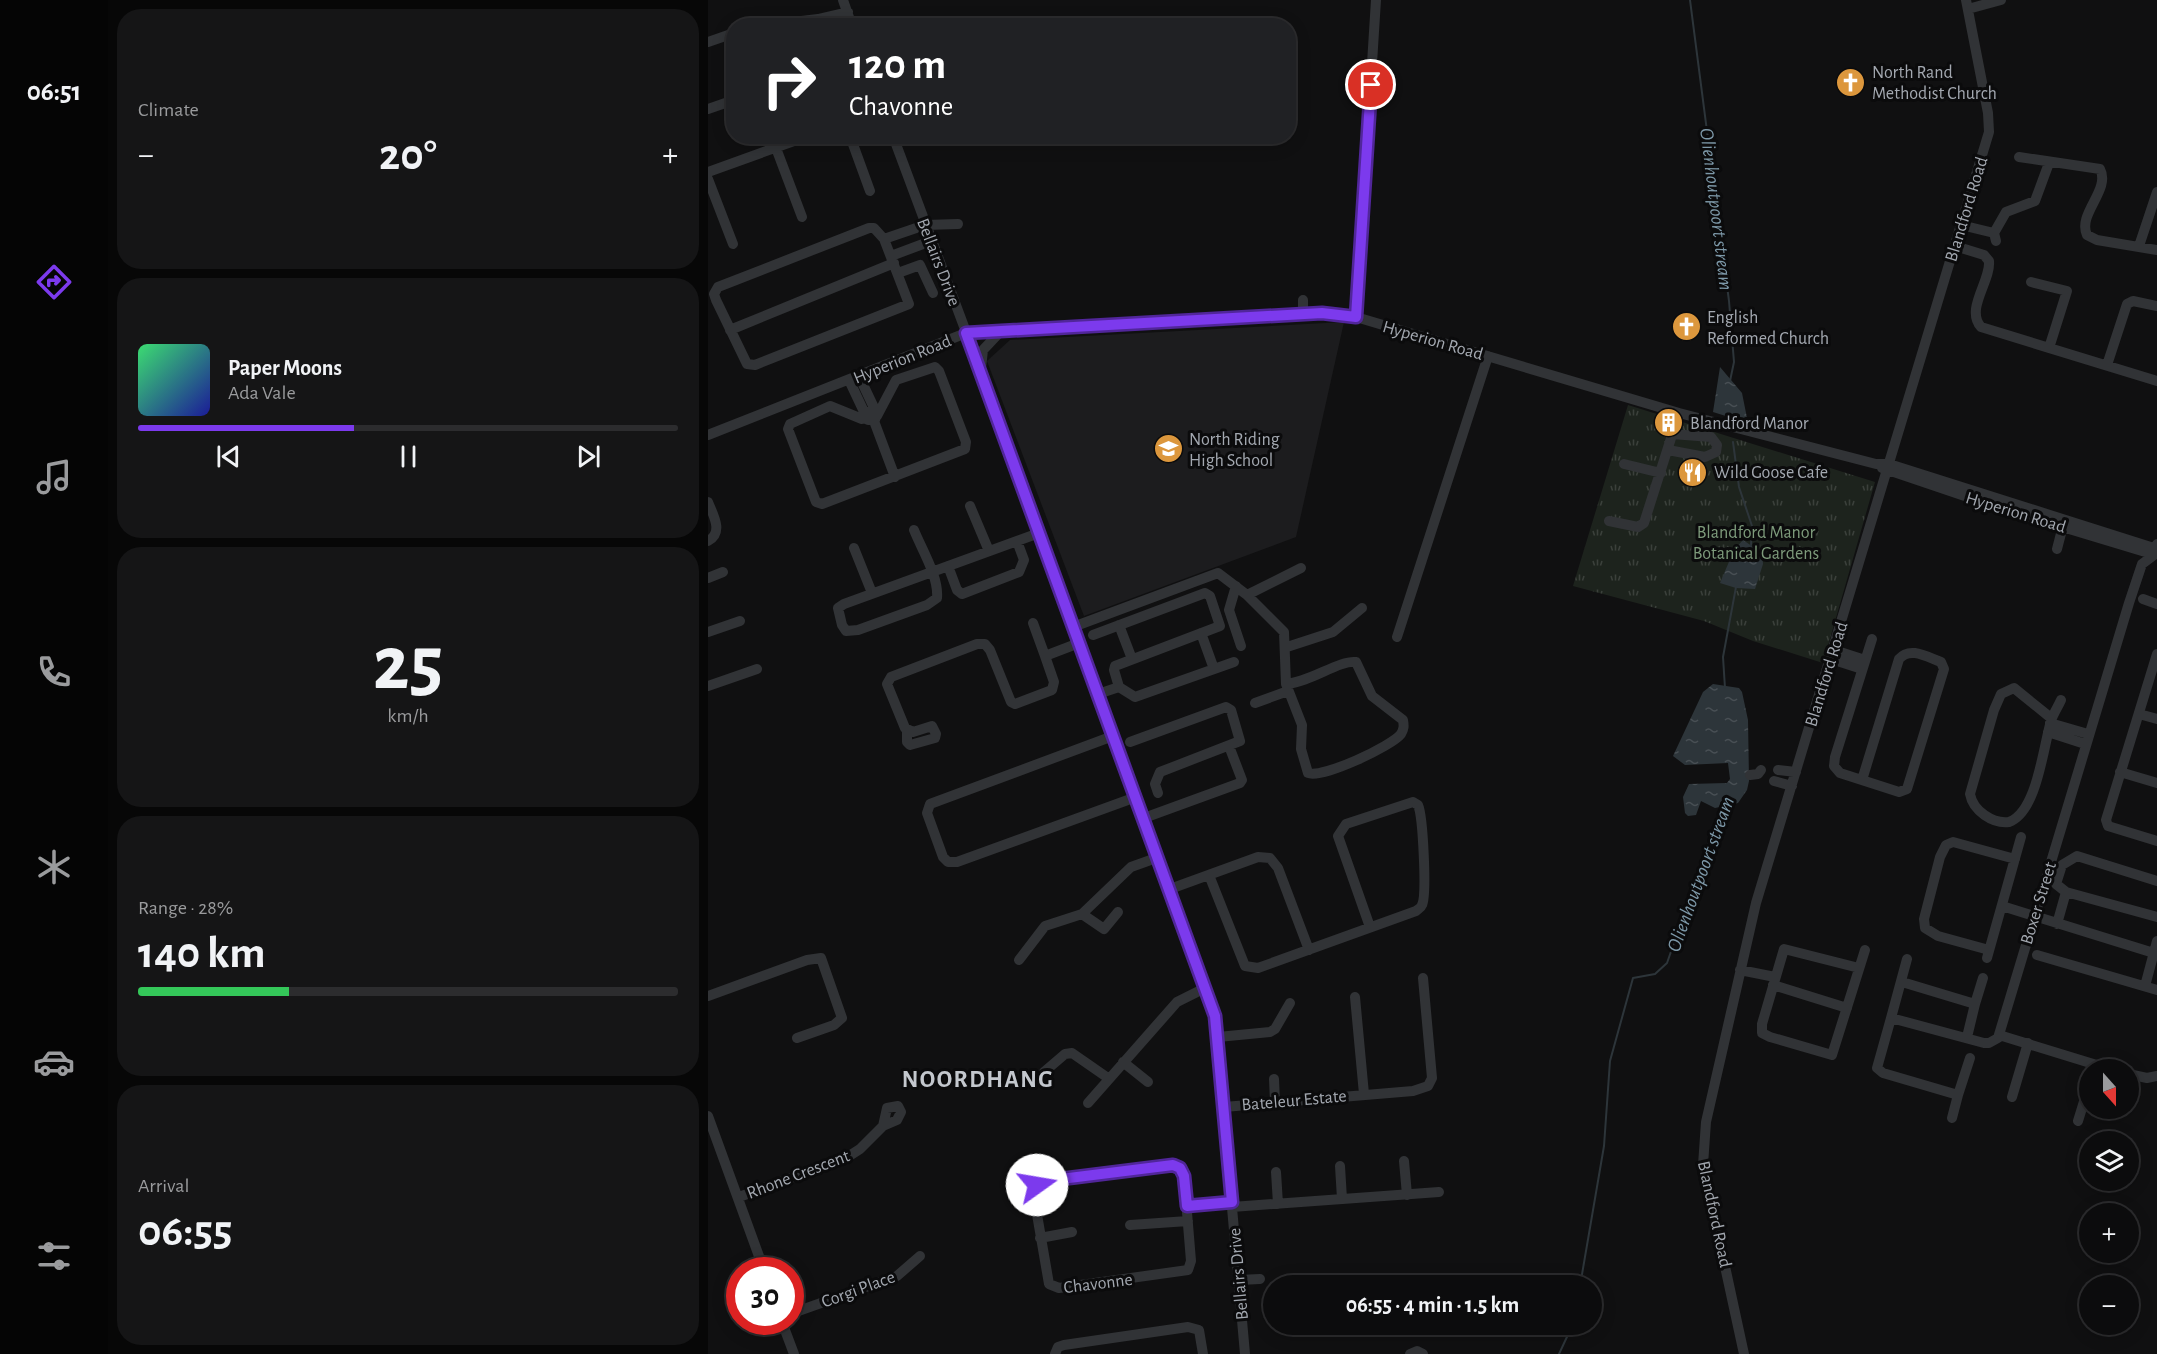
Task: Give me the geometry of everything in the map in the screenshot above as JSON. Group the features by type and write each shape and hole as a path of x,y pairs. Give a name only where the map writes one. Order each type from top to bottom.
{"street":[{"path":"843,0 850,18"},
{"path":"1356,317 1376,0"},
{"path":"1967,4 2001,0"},
{"name":"Blandford Road","path":"1744,1354 1702,1159 1706,1122 1756,903 1990,129 1967,4"},
{"path":"831,18 848,12"},
{"path":"708,42 726,36"},
{"path":"708,109 726,103"},
{"path":"708,172 787,144"},
{"path":"853,144 870,191"},
{"name":"Bellairs Drive","path":"895,144 981,371 1215,1016 1245,1354"},
{"path":"776,148 802,217"},
{"path":"2019,157 2049,164 2090,166 2100,169 2102,180 2085,224 2086,233 2097,240 2157,250"},
{"path":"1961,225 1995,237 2006,213 2035,201 2049,164"},
{"path":"708,179 733,244"},
{"path":"2139,246 2157,192"},
{"path":"884,239 925,225 958,224"},
{"path":"869,228 874,228 884,239 909,304 755,365 747,364 714,294 718,286 869,228"},
{"path":"730,330 894,264 931,241"},
{"path":"1955,246 1984,255 1989,261 1976,312 1978,325 2157,381"},
{"path":"894,264 920,265 933,293"},
{"path":"2031,282 2064,289 2067,292 2049,348"},
{"path":"1302,315 1303,300"},
{"path":"2107,365 2128,303 2135,301 2157,306"},
{"name":"Hyperion Road","path":"708,435 966,333 999,333 1331,313 1356,317 1679,413 1876,464 2156,550"},
{"path":"981,371 983,350 999,333"},
{"path":"1397,637 1488,356"},
{"path":"935,367 939,371 966,442 963,452 822,504 815,500 788,429 790,424 828,407 871,416 896,380 935,367"},
{"path":"854,378 895,477"},
{"path":"1609,521 1638,526 1644,523 1679,413"},
{"path":"1668,450 1705,457 1716,452 1717,445 1711,437 1672,434"},
{"path":"1624,464 1661,473"},
{"path":"708,502 717,529 715,536 708,541"},
{"path":"970,506 989,551"},
{"path":"2057,549 2063,523"},
{"name":"Hyperion Road","path":"2063,523 2138,550 2156,550"},
{"path":"914,531 931,573 938,594 934,602 858,630 846,631 842,625 838,608 872,594 931,573 1039,533"},
{"path":"948,566 957,590 962,594 1019,572 1024,560 1017,541"},
{"path":"854,548 872,594"},
{"name":"Boxer Street","path":"2129,603 2138,550"},
{"name":"Boxer Street","path":"1999,1035 2129,603 2142,564 2156,550"},
{"path":"1247,595 1301,568"},
{"path":"708,578 723,572"},
{"path":"1073,627 1218,573 1247,595 1284,632 1287,647 1287,688 1302,725 1301,749 1308,773 1314,776 1370,754 1400,735 1404,726 1403,720 1366,689 1356,662 1344,663 1287,688 1255,703"},
{"path":"1236,586 1229,610 1241,646"},
{"path":"1092,635 1207,593 1220,624 1131,659 1113,669 1119,687 1136,697 1234,662"},
{"path":"2143,599 2157,604"},
{"path":"1287,647 1333,632 1362,608"},
{"path":"708,632 740,621"},
{"path":"907,730 887,684 891,677 977,644 985,644 990,650 1011,702 1015,704 1054,688 1033,623"},
{"path":"1119,625 1131,659"},
{"path":"1201,633 1214,669"},
{"path":"1862,780 1899,659 1904,654 1913,652 1941,662 1944,675 1910,785 1899,792 1862,780 1838,771 1834,763 1872,639"},
{"path":"1045,656 1079,643"},
{"path":"1833,654 1864,665"},
{"path":"2157,654 2106,824 2157,841"},
{"path":"708,686 757,669"},
{"path":"1098,694 1119,687"},
{"path":"2061,700 2050,725 2030,800 2020,817 2010,822 2000,823 1976,807 1970,794 1994,710 2001,694 2014,688 2050,725 2087,739"},
{"path":"1130,742 1227,707 1231,710 1241,739 1229,746 1160,772 1155,784 1158,793"},
{"path":"2139,714 2157,719"},
{"path":"1113,736 930,804 927,813 943,857 948,862 957,862 1136,797"},
{"path":"1144,818 1240,783 1242,780 1229,746"},
{"path":"1750,776 1758,774 1761,770"},
{"path":"1792,786 1776,775 1796,772"},
{"path":"2120,772 2157,783"},
{"path":"1209,875 1245,966 1258,968 1309,950 1416,911 1424,902 1421,817 1418,805 1413,802 1346,824 1338,836 1370,927"},
{"path":"2015,859 1953,842 1946,844 1940,857 1924,919 1925,928 1938,936 1988,954 2002,906 2015,859 2021,837"},
{"path":"2157,881 2075,856 2062,866 2056,887 2066,892 2157,917"},
{"path":"1019,960 1045,926 1082,914 1131,867 1159,857"},
{"path":"1170,890 1258,857 1272,859 1309,950"},
{"path":"2057,924 2066,892"},
{"path":"2002,906 2155,954"},
{"path":"1082,914 1102,933 1118,912"},
{"path":"2145,986 2157,941"},
{"path":"1859,968 1786,948 1783,950 1762,1024 1762,1033 1828,1056 1832,1055 1836,1049 1865,950"},
{"path":"2037,955 2157,990"},
{"path":"708,996 807,960 821,958 842,1018 834,1024 797,1038"},
{"path":"1907,959 1878,1061 1879,1070 1958,1095"},
{"path":"1740,970 1847,1008"},
{"name":"Bateleur Estate","path":"1224,1107 1413,1091 1424,1088 1431,1082 1424,978"},
{"path":"1968,1033 1983,978"},
{"path":"1902,982 1975,1004"},
{"path":"1089,1103 1108,1078 1177,1002 1205,988"},
{"name":"Bateleur Estate","path":"1356,997 1364,1094"},
{"path":"1218,1037 1270,1032 1275,1029 1290,1003"},
{"path":"1890,1018 1989,1044 1999,1035 2079,1062"},
{"path":"2012,1097 2028,1043"},
{"path":"1044,1072 1065,1054 1072,1053 1108,1078"},
{"path":"1952,1118 1970,1058"},
{"path":"1123,1062 1148,1082"},
{"path":"2139,1076 2147,1078 2157,1076"},
{"path":"1274,1079 1275,1102"},
{"path":"708,1116 759,1257"},
{"name":"Rhone Crescent","path":"738,1197 846,1158 860,1149 883,1126"},
{"path":"1404,1161 1407,1195"},
{"name":"Chavonne","path":"1173,1165 1180,1168 1184,1176 1188,1221 1191,1261 1185,1272 1057,1288 1049,1284 1034,1192 1037,1185 1045,1181 1173,1165"},
{"path":"1340,1166 1342,1199"},
{"path":"1276,1172 1278,1204"},
{"path":"1187,1206 1278,1204 1439,1192"},
{"path":"1130,1225 1188,1221"},
{"path":"1040,1238 1072,1232"},
{"name":"Corgi Place","path":"804,1309 897,1276 920,1256"},
{"path":"1239,1280 1260,1279"},
{"path":"1055,1354 1058,1347 1064,1345 1188,1327 1199,1330 1203,1354"},
{"path":"787,1335 794,1354"},
{"path":"1410,1354 1417,1351 1423,1354"}],"shaded area":[{"name":"North Riding High School","path":"1344,322 1296,537 1084,616 987,361 1010,340"}],"green space":[{"name":"Blandford Manor Botanical Gardens","path":"1628,405 1875,482 1823,663 1753,641 1704,621 1573,586"}],"water":[{"path":"1720,367 1742,393 1748,423 1713,412"},
{"path":"1743,540 1762,553 1763,564 1755,589 1736,588 1720,583 1734,550"},
{"path":"1713,684 1739,688 1742,692 1748,720 1749,781 1747,790 1738,803 1715,808 1701,801 1696,815 1688,816 1685,813 1683,797 1689,784 1727,783 1730,779 1728,763 1685,765 1673,756 1703,692"}],"waterway":[{"name":"Olienhoutpoort stream","path":"1690,0 1729,301 1734,362 1730,381"},
{"name":"Olienhoutpoort stream","path":"1733,442 1739,487 1752,526 1751,545"},
{"name":"Olienhoutpoort stream","path":"1725,688 1723,657 1736,587"},
{"name":"Olienhoutpoort stream","path":"1582,1275 1604,1146 1610,1061 1633,978 1655,974 1667,963 1721,808"},
{"name":"Olienhoutpoort stream","path":"1559,1354 1568,1335"}],"place":[{"name":"North Rand Methodist Church","path":"1851,82"},
{"name":"English Reformed Church","path":"1686,327"},
{"name":"Blandford Manor","path":"1669,423"},
{"name":"North Riding High School","path":"1168,449"},
{"name":"Wild Goose Cafe","path":"1693,472"}],"district":[{"name":"NOORDHANG","path":"978,1079"}],"route":[{"path":"1037,1185 1045,1181 1173,1165 1180,1168 1184,1176 1187,1206 1232,1202 1215,1016 1159,857 966,333 999,333 1322,313 1356,317 1371,85"}]}
